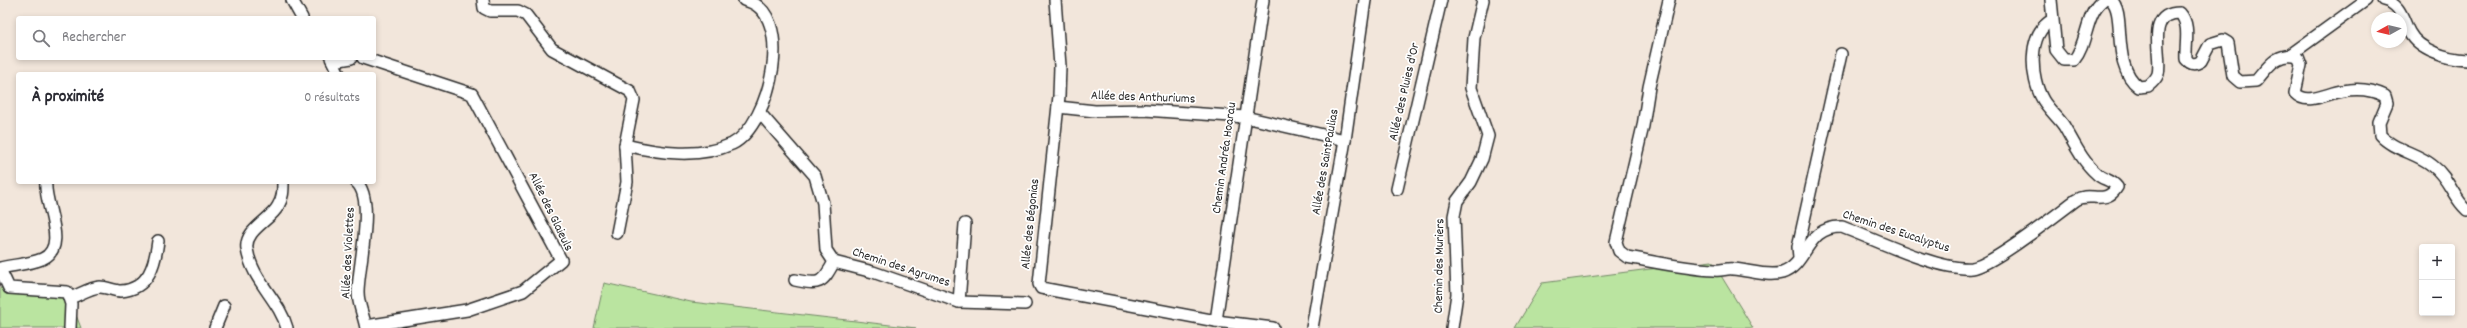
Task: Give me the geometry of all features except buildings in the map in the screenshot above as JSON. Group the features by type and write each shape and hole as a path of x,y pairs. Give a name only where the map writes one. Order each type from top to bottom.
{"street":[{"path":"292,0 301,16"},
{"path":"483,0 484,8 490,11 518,11 526,15 552,49 630,91 634,100 625,145 627,182 616,233"},
{"path":"625,145 664,153 682,153 713,149 733,144 749,129 760,113 775,57 772,34 767,19 757,6 744,0"},
{"name":"Allée des Bégonias","path":"1055,0 1060,66 1058,107 1039,284 1041,288 1216,321 1273,328"},
{"name":"Chemin Andréa Hoarau","path":"1216,321 1263,0"},
{"name":"Allée des SaintPaulias","path":"1312,328 1345,140 1365,0"},
{"name":"Allée des Pluies d'Or","path":"1397,189 1440,0"},
{"name":"Chemin des Muriers","path":"1452,328 1457,294 1454,216 1457,201 1471,182 1482,159 1488,136 1472,88 1474,38 1483,0"},
{"name":"Chemin des Eucalyptus","path":"1668,0 1649,87 1644,126 1616,242 1619,251 1627,257 1716,270 1732,269 1770,274 1783,272 1799,257 1818,233 1829,226 1842,227 1940,264 1972,268 1998,255 2059,215 2078,198 2103,197 2113,194 2117,187 2113,182 2098,175 2081,156 2063,125 2042,100 2033,67 2036,37 2043,25 2052,20"},
{"path":"2051,0 2056,50 2064,60 2074,60 2082,51 2092,15 2098,4 2103,0"},
{"path":"2111,0 2115,5 2119,44 2125,67 2128,76 2139,86 2148,86 2158,74 2157,44 2159,30 2163,19 2171,13 2180,13 2184,18 2187,27 2186,59 2190,63 2194,64 2201,61 2210,44 2224,40 2228,43 2230,49 2233,76 2240,82 2256,81 2274,60 2290,55 2366,0"},
{"path":"2383,0 2396,6 2403,14 2410,34 2422,45 2450,59 2467,60"},
{"path":"1799,257 1798,247 1841,54"},
{"path":"2290,55 2298,57 2301,65 2295,93 2302,98 2316,98 2341,91 2358,89 2377,92 2385,96 2387,103 2379,122 2380,135 2390,143 2415,154 2434,166 2448,182 2461,205 2467,210"},
{"path":"332,60 338,72"},
{"name":"Allée des Glaieuls","path":"366,327 467,310 523,291 561,260 472,94 368,60"},
{"name":"Allée des Anthuriums","path":"1058,107 1095,111 1145,110 1245,117 1345,140"},
{"name":"Chemin des Agrumes","path":"760,113 815,176 823,202 826,250 834,262 873,272 959,302 1025,304"},
{"path":"46,184 45,194 56,234 53,248 43,258 0,268 9,288 67,292 70,298 70,328"},
{"path":"283,184 283,195 278,207 252,232 247,247 250,266 259,282 282,312 287,328"},
{"name":"Allée des Violettes","path":"358,184 363,189 365,199 358,293 366,327"},
{"name":"Chemin des Agrumes","path":"959,302 965,224"},
{"path":"70,298 100,287 109,290 131,289 143,282 152,273 158,241"},
{"name":"Chemin des Agrumes","path":"795,280 814,283 820,282 826,278 834,262"},
{"path":"215,328 224,306"}],"green space":[{"path":"1712,261 1753,328 1515,328 1542,283"},
{"path":"604,283 691,302 916,328 594,328"},
{"path":"0,288 67,291 81,328 0,328"}]}
